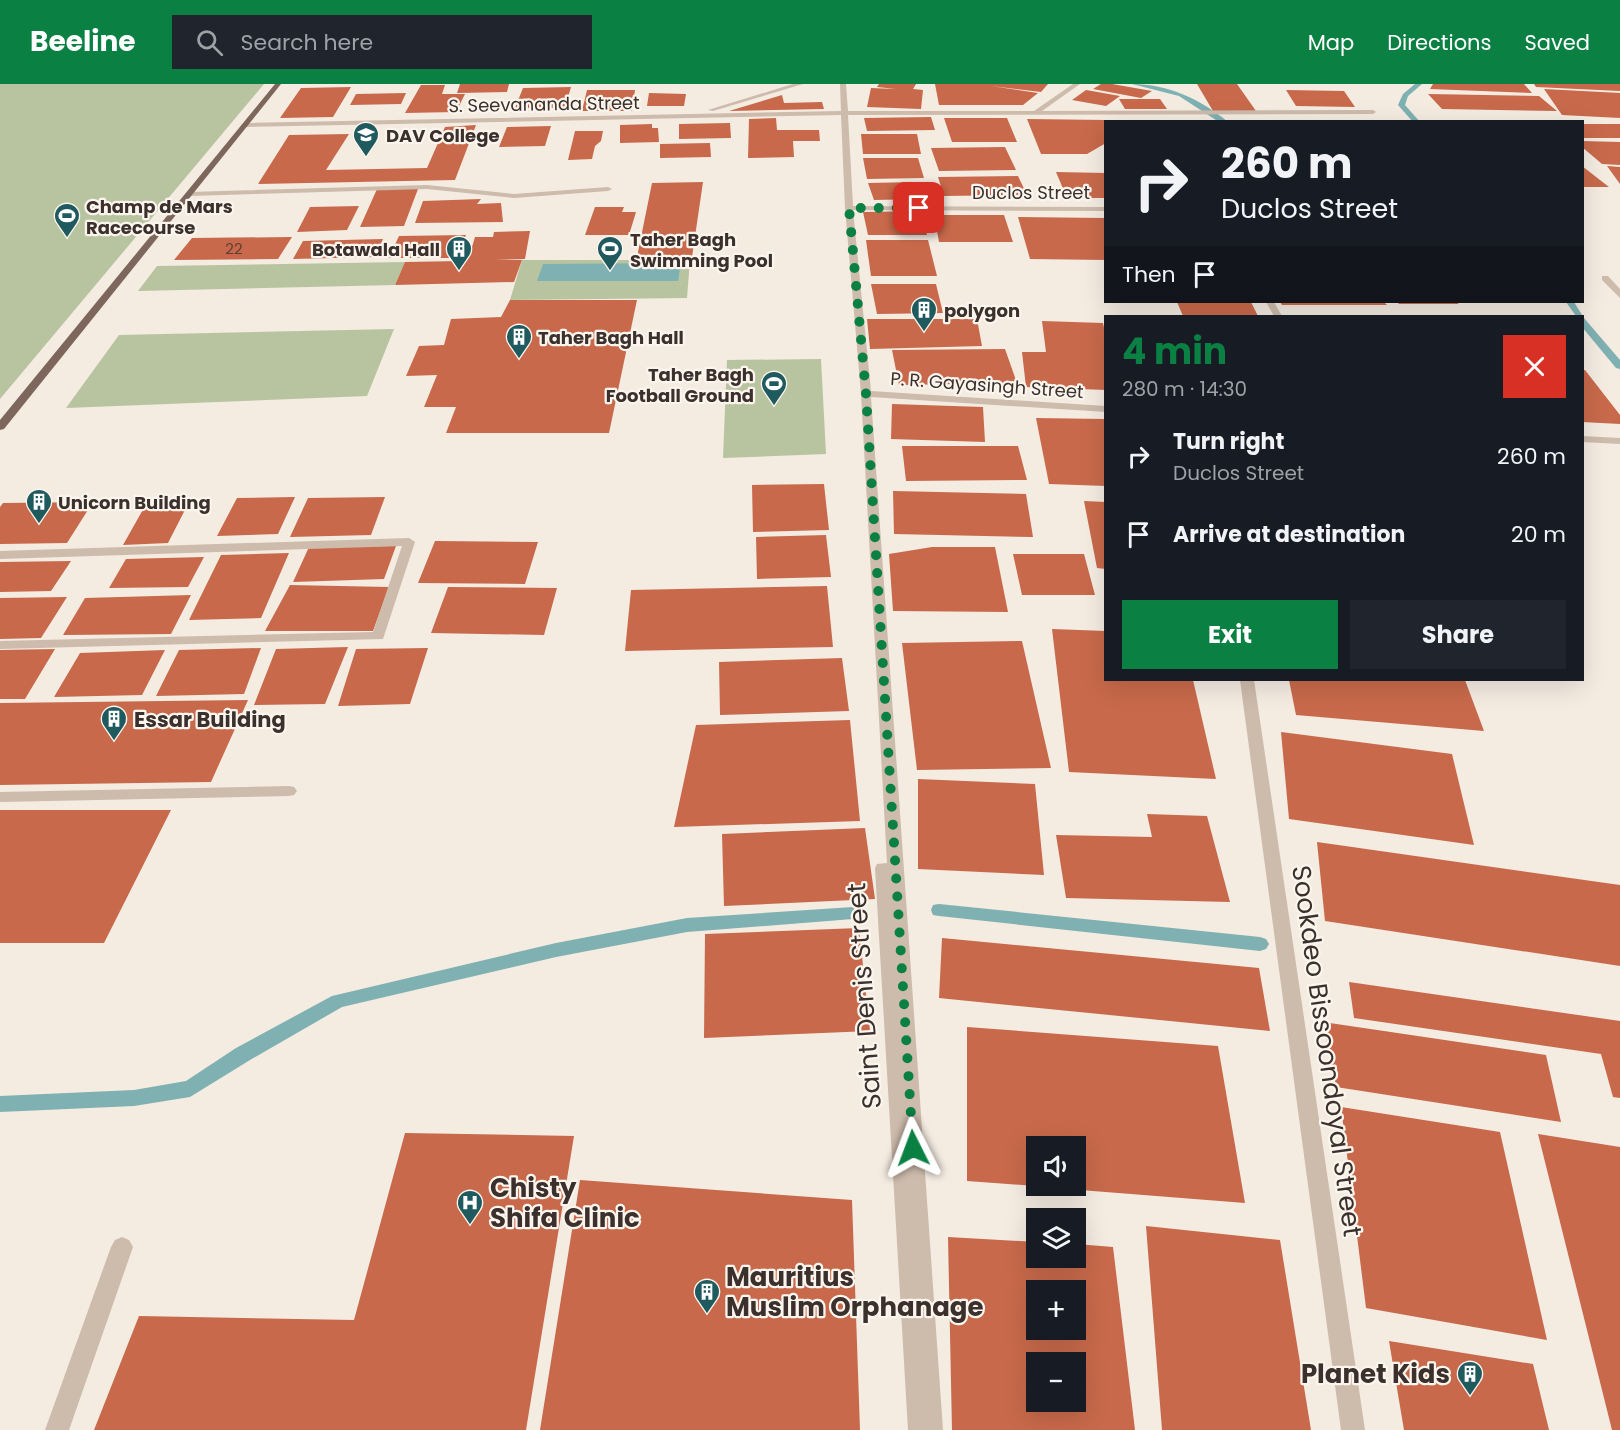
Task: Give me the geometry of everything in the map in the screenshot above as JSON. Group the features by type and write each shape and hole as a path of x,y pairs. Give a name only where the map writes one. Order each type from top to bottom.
{"main road":[{"path":"0,427 278,84"}],"street":[{"path":"691,115 800,84"},
{"name":"Saint Denis Street","path":"843,84 849,208 866,394 931,1430"},
{"path":"1036,111 1077,84"},
{"name":"S. Seevananda Street","path":"245,124 844,113 1373,112"},
{"path":"189,194 427,187 514,196 608,189"},
{"name":"Duclos Street","path":"849,208 1104,209"},
{"path":"1605,278 1620,295"},
{"name":"P. R. Gayasingh Street","path":"866,394 1104,409"},
{"path":"1584,439 1620,441"},
{"path":"0,555 409,542 378,636 0,645"},
{"name":"Sookdeo Bissoondoyal Street","path":"1247,681 1353,1430"},
{"path":"0,797 289,791"},
{"name":"Saint Denis Street","path":"883,868 889,947 920,1430 883,868"},
{"path":"57,1430 122,1247"}],"green space":[{"name":"Champ de Mars Racecourse","path":"0,84 264,84 0,399"},
{"path":"522,260 690,260 687,298 510,300"},
{"path":"405,262 395,285 138,291 157,266"},
{"path":"394,329 367,396 66,408 119,335"},
{"name":"Taher Bagh Football Ground","path":"821,359 826,454 723,458 727,360"}],"water":[{"name":"Taher Bagh Swimming Pool","path":"681,263 678,281 537,281 543,264"}],"building":[{"path":"460,84 509,84 507,92 457,93"},
{"path":"879,84 916,84 913,89 923,90 921,109 867,107 871,88 896,89 877,87"},
{"path":"935,84 1048,84 1041,92 991,86 1038,93 1023,105 939,105"},
{"path":"1101,84 1152,91 1141,98 1093,89"},
{"path":"1197,84 1237,84 1256,111 1213,111"},
{"path":"1433,84 1524,84 1532,93 1430,89"},
{"path":"1534,84 1620,84 1620,91 1536,87"},
{"path":"421,85 445,85 442,94 465,94 456,112 405,113"},
{"path":"351,87 333,117 280,118 301,88"},
{"path":"571,87 565,108 515,108 523,88"},
{"path":"1544,89 1620,93 1620,118 1562,115"},
{"path":"587,90 635,90 632,111 582,111"},
{"path":"1086,90 1120,96 1106,106 1072,100"},
{"path":"1286,90 1344,91 1355,107 1296,106"},
{"path":"406,93 401,104 350,105 356,94"},
{"path":"649,93 686,94 684,106 647,106"},
{"path":"1428,94 1539,96 1557,111 1442,109"},
{"path":"782,95 784,103 822,102 824,109 729,111"},
{"path":"1119,99 1160,99 1167,109 1125,109"},
{"path":"931,117 935,130 867,131 864,118"},
{"path":"776,118 777,130 819,130 820,141 793,141 794,157 748,158 749,119"},
{"path":"944,118 1007,118 1017,142 952,142"},
{"path":"1027,119 1106,120 1104,120 1104,144 1087,154 1041,154"},
{"path":"730,123 731,138 679,139 679,124"},
{"path":"652,124 652,128 658,128 659,142 620,143 620,125"},
{"path":"1584,124 1620,124 1620,138 1584,138"},
{"path":"476,125 455,180 258,184 289,135 349,134 326,170 427,168 445,127"},
{"path":"551,126 545,146 499,147 507,127"},
{"path":"575,131 603,131 601,141 595,146 592,159 568,160"},
{"path":"861,134 917,134 921,154 863,154"},
{"path":"1584,141 1620,142 1620,165 1602,164 1584,149"},
{"path":"710,143 711,157 660,158 660,144"},
{"path":"1005,147 1016,170 939,171 931,148"},
{"path":"863,158 918,158 924,178 867,179"},
{"path":"1607,166 1620,167 1620,184"},
{"path":"1584,168 1609,187 1584,187"},
{"path":"1056,172 1104,173 1104,198 1067,198"},
{"path":"1018,176 1027,195 944,196 938,177"},
{"path":"703,182 692,257 637,257 652,183"},
{"path":"916,182 924,199 874,200 868,183"},
{"path":"377,189 418,189 404,226 360,227"},
{"path":"481,199 477,204 501,203 503,222 415,223 423,201"},
{"path":"359,206 347,230 297,232 310,207"},
{"path":"595,207 624,207 622,212 636,212 629,235 585,235"},
{"path":"921,211 927,235 868,235 863,212"},
{"path":"934,215 1004,215 1013,242 939,242"},
{"path":"1018,217 1104,218 1104,260 1030,259"},
{"name":"Botawala Hall","path":"530,231 525,259 495,260 522,260 514,282 395,285 405,262 461,261 465,247 472,247 475,237 493,237 494,232"},
{"path":"466,235 456,258 389,258 399,236"},
{"path":"292,237 278,259 174,260 192,238"},
{"path":"383,239 375,257 293,259 303,241"},
{"path":"866,240 928,240 937,276 871,276"},
{"path":"871,284 936,284 943,313 877,314"},
{"name":"Taher Bagh Hall","path":"510,300 637,300 609,433 446,433 456,407 424,407 437,375 406,376 419,346 444,345 451,319 501,317"},
{"path":"1177,303 1252,303 1258,315 1183,315"},
{"path":"1281,303 1385,303 1387,305 1282,305"},
{"path":"1398,303 1459,304 1399,304"},
{"name":"polygon","path":"867,319 977,319 982,346 870,349"},
{"path":"1042,321 1103,323 1104,390 1026,387 1022,352 1046,352"},
{"path":"1005,349 1017,383 899,385 892,350"},
{"path":"1584,370 1620,415 1620,424 1584,422"},
{"path":"892,404 983,407 985,442 891,439"},
{"path":"1036,418 1104,419 1104,486 1049,484"},
{"path":"902,446 1018,446 1027,480 906,481"},
{"path":"824,484 829,530 753,532 752,485"},
{"path":"893,491 1026,494 1033,537 894,534"},
{"path":"295,497 278,534 217,536 237,498"},
{"path":"385,497 371,535 290,537 308,498"},
{"path":"1084,501 1104,502 1104,569 1097,568"},
{"name":"Unicorn Building","path":"93,502 67,543 0,544 0,507 3,503"},
{"path":"188,504 168,543 123,545 145,506"},
{"path":"826,535 831,577 757,579 756,537"},
{"path":"435,541 538,542 525,584 418,583"},
{"path":"396,546 384,579 293,582 309,547"},
{"path":"932,547 995,547 1008,612 893,611 889,554"},
{"path":"289,553 261,618 189,620 221,555"},
{"path":"1013,554 1084,554 1095,595 1022,595"},
{"path":"204,557 188,587 109,588 126,559"},
{"path":"71,561 51,591 0,592 0,562"},
{"path":"290,585 389,587 373,631 265,631"},
{"path":"827,586 833,647 625,651 631,590"},
{"path":"448,587 557,588 544,635 431,633"},
{"path":"191,595 171,634 63,635 85,598"},
{"path":"67,597 41,638 0,639 0,598"},
{"path":"1052,629 1104,631 1104,681 1193,681 1216,779 1069,772"},
{"path":"1022,641 1051,768 917,770 902,643"},
{"path":"348,647 325,704 254,705 276,649"},
{"path":"261,648 244,694 156,696 179,650"},
{"path":"428,648 410,704 338,706 356,649"},
{"path":"55,649 25,699 0,699 0,650"},
{"path":"165,650 142,695 54,697 80,653"},
{"path":"842,658 849,711 720,715 719,662"},
{"path":"1289,681 1465,681 1484,731 1296,715"},
{"name":"Essar Building","path":"248,700 211,782 0,785 0,703"},
{"path":"850,720 860,821 674,827 696,725"},
{"path":"1281,732 1452,754 1474,845 1289,819"},
{"path":"918,779 1035,784 1044,875 918,869"},
{"path":"0,810 171,810 104,943 0,943"},
{"path":"1147,814 1207,816 1230,902 1066,898 1056,835 1152,837"},
{"path":"865,828 875,899 724,906 722,834"},
{"path":"1317,842 1620,885 1620,966 1325,921"},
{"path":"859,928 870,1031 704,1038 705,934"},
{"path":"942,938 1259,968 1270,1031 939,998"},
{"path":"1349,982 1620,1021 1620,1098 1613,1097 1601,1054 1354,1018"},
{"path":"1323,1022 1546,1055 1561,1122 1336,1087"},
{"path":"967,1027 1218,1046 1245,1203 1086,1190 1086,1136 1026,1136 1026,1185 967,1181"},
{"path":"1341,1107 1500,1132 1547,1340 1366,1308"},
{"name":"Chisty Shifa Clinic","path":"405,1133 574,1136 526,1430 94,1430 139,1316 354,1320"},
{"path":"1538,1134 1620,1147 1620,1430 1612,1430"},
{"name":"Mauritius Muslim Orphanage","path":"580,1180 852,1200 860,1430 540,1430"},
{"path":"1146,1226 1280,1240 1311,1430 1162,1430"},
{"path":"948,1237 1026,1241 1026,1268 1086,1268 1086,1245 1113,1247 1135,1430 952,1430"},
{"name":"Planet Kids","path":"1389,1341 1533,1364 1549,1430 1404,1430"}],"waterway":[{"path":"1135,84 1181,94 1222,120"},
{"path":"1415,120 1401,105 1405,95 1419,84"},
{"path":"1571,303 1579,315"},
{"path":"1584,322 1620,366"},
{"path":"939,910 1260,944"},
{"path":"0,1104 134,1098 190,1089 243,1054 338,1001 556,950 687,925 853,913"}],"place":[{"name":"DAV College","path":"366,158"},
{"name":"Champ de Mars Racecourse","path":"67,239"},
{"name":"Botawala Hall","path":"459,272"},
{"name":"Taher Bagh Swimming Pool","path":"610,272"},
{"name":"polygon","path":"924,333"},
{"name":"Taher Bagh Hall","path":"519,360"},
{"name":"Taher Bagh Football Ground","path":"774,407"},
{"name":"Unicorn Building","path":"39,525"},
{"name":"Essar Building","path":"114,742"},
{"name":"Chisty Shifa Clinic","path":"470,1226"},
{"name":"Mauritius Muslim Orphanage","path":"707,1315"},
{"name":"Planet Kids","path":"1470,1397"}],"route":[{"path":"913,1148 866,394 849,208 919,208"}]}
